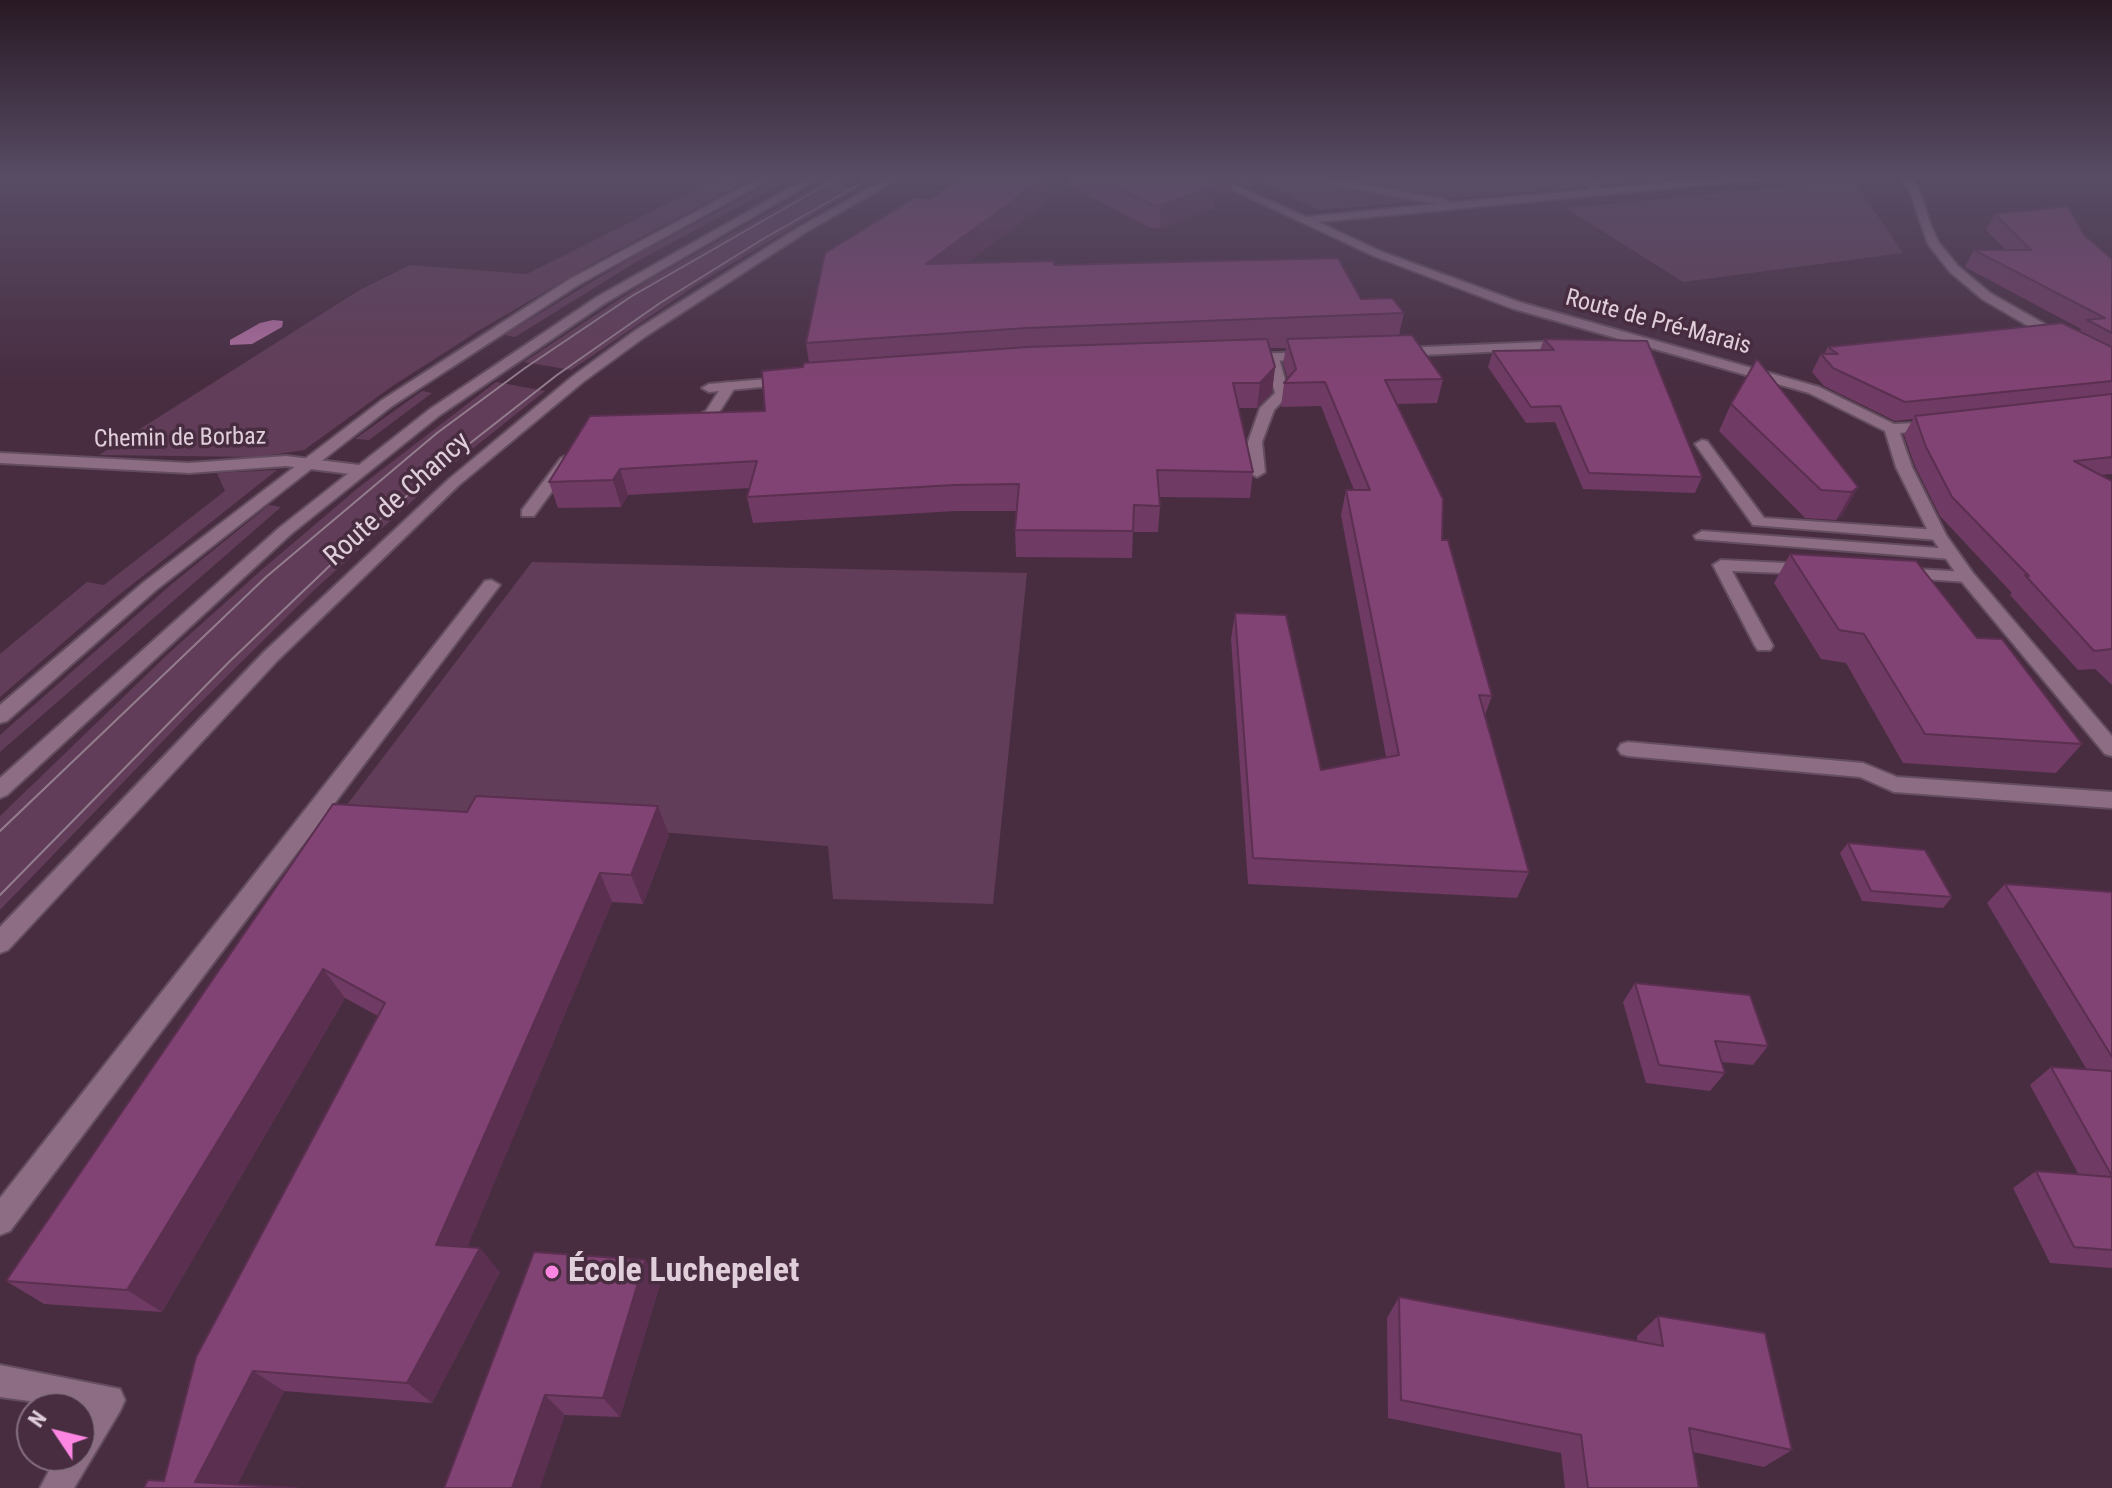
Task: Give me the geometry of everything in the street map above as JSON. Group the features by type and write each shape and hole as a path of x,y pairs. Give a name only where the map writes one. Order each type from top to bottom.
{"street":[{"path":"0,716 150,586 398,395 516,318 639,245"},
{"name":"Route de Chancy","path":"0,790 188,616 359,470 435,412 547,334 692,245"},
{"name":"Route de Chancy","path":"0,943 280,647 454,482 578,379 641,333 778,245"},
{"name":"Route de Pré-Marais","path":"1362,245 1544,325 1625,338 1814,390 1892,429"},
{"path":"1935,245 1954,269 1986,296 2069,343"},
{"path":"1510,347 1544,325"},
{"path":"1605,344 1625,338"},
{"path":"1383,353 1589,344"},
{"path":"1227,359 1320,355"},
{"path":"1257,472 1255,442 1267,408 1282,394 1272,358"},
{"path":"709,388 808,379"},
{"path":"680,424 696,423 711,414 729,386"},
{"path":"1948,424 1892,429 1904,467 1938,535 1967,577 2112,749"},
{"path":"1702,444 1759,522 1938,535"},
{"path":"528,513 571,453"},
{"name":"Chemin de Borbaz","path":"0,458 153,467 286,461 359,470"},
{"path":"1702,536 1951,554"},
{"path":"1764,646 1721,565 1829,570"},
{"path":"1875,572 1967,577"},
{"path":"0,1221 491,585"},
{"path":"1628,749 1863,770 1894,784 2112,800"},
{"path":"0,1381 63,1392"},
{"path":"96,1398 109,1400 96,1422"}],"shaded area":[{"path":"584,245 626,245 478,331 391,387 304,450 258,457 99,455 358,291 410,265 527,274"},
{"path":"655,245 667,245 515,337 504,335"},
{"path":"710,245 762,245 696,285 571,370 524,362 649,280"},
{"path":"1625,245 1898,245 1903,253 1683,282"},
{"path":"283,321 282,327 252,344 230,345 230,340 260,323"},
{"path":"496,382 545,391 452,465 313,591 0,910 0,816 168,654 265,567 358,488"},
{"path":"422,391 432,393 369,440 355,439"},
{"path":"277,470 110,602 0,697 0,654 87,582 104,585 225,491 217,473"},
{"path":"269,505 281,507 0,752 0,735 173,583"},
{"path":"532,562 1027,573 993,904 833,899 828,846 346,806"}],"building":[{"path":"837,245 951,245 926,264 1054,261 1054,265 1338,258 1361,299 1392,298 1404,313 1027,328 806,343 825,253"},
{"path":"2026,245 2096,245 2112,259 2112,333 2087,320 2105,318 1974,250 2031,250"},
{"path":"2062,323 2112,347 2112,381 1905,402 1833,368 1821,354 1838,354 1828,347"},
{"path":"1412,335 1443,379 1385,380 1443,499 1442,540 1448,540 1492,696 1479,695 1529,872 1253,858 1235,613 1286,615 1321,770 1399,755 1346,490 1370,490 1325,382 1284,383 1296,369 1287,339"},
{"path":"1267,339 1275,367 1260,383 1233,383 1253,472 1157,470 1160,506 1134,505 1133,531 1015,530 1019,484 747,497 757,461 620,469 613,480 549,482 590,416 765,411 762,371 803,367 804,363 1028,347"},
{"path":"1544,339 1647,341 1702,477 1589,473 1560,406 1531,407 1493,351 1554,350"},
{"path":"1757,359 1858,487 1852,492 1821,490 1731,404"},
{"path":"2112,394 2112,457 2074,461 2112,481 2112,649 2094,651 2025,575 2029,576 1952,497 1926,447 1915,416"},
{"path":"1790,554 1916,561 1977,638 2002,639 2082,744 1925,734 1864,634 1839,630"},
{"path":"476,796 658,806 631,875 600,873 436,1245 480,1248 407,1383 253,1371 195,1482 297,1488 144,1488 148,1480 164,1481 196,1357 385,1003 323,969 127,1290 6,1281 333,804 467,812"},
{"path":"1848,843 1925,850 1952,897 1871,891"},
{"path":"2005,884 2112,892 2112,1057"},
{"path":"1635,983 1750,995 1768,1046 1715,1041 1725,1073 1659,1065"},
{"path":"2051,1067 2112,1071 2112,1176"},
{"path":"2036,1171 2112,1177 2112,1250 2074,1247"},
{"path":"534,1252 645,1260 603,1398 545,1395 512,1488 444,1488"},
{"path":"1399,1297 1663,1346 1658,1316 1765,1333 1792,1450 1689,1428 1699,1488 1588,1488 1581,1435 1401,1400"}],"tram line":[{"path":"0,831 266,577 437,433 525,368 632,296 720,245"},
{"path":"0,895 229,662 363,534 446,462 557,375 660,303 753,245"}],"place":[{"name":"École Luchepelet","path":"552,1272"}]}
